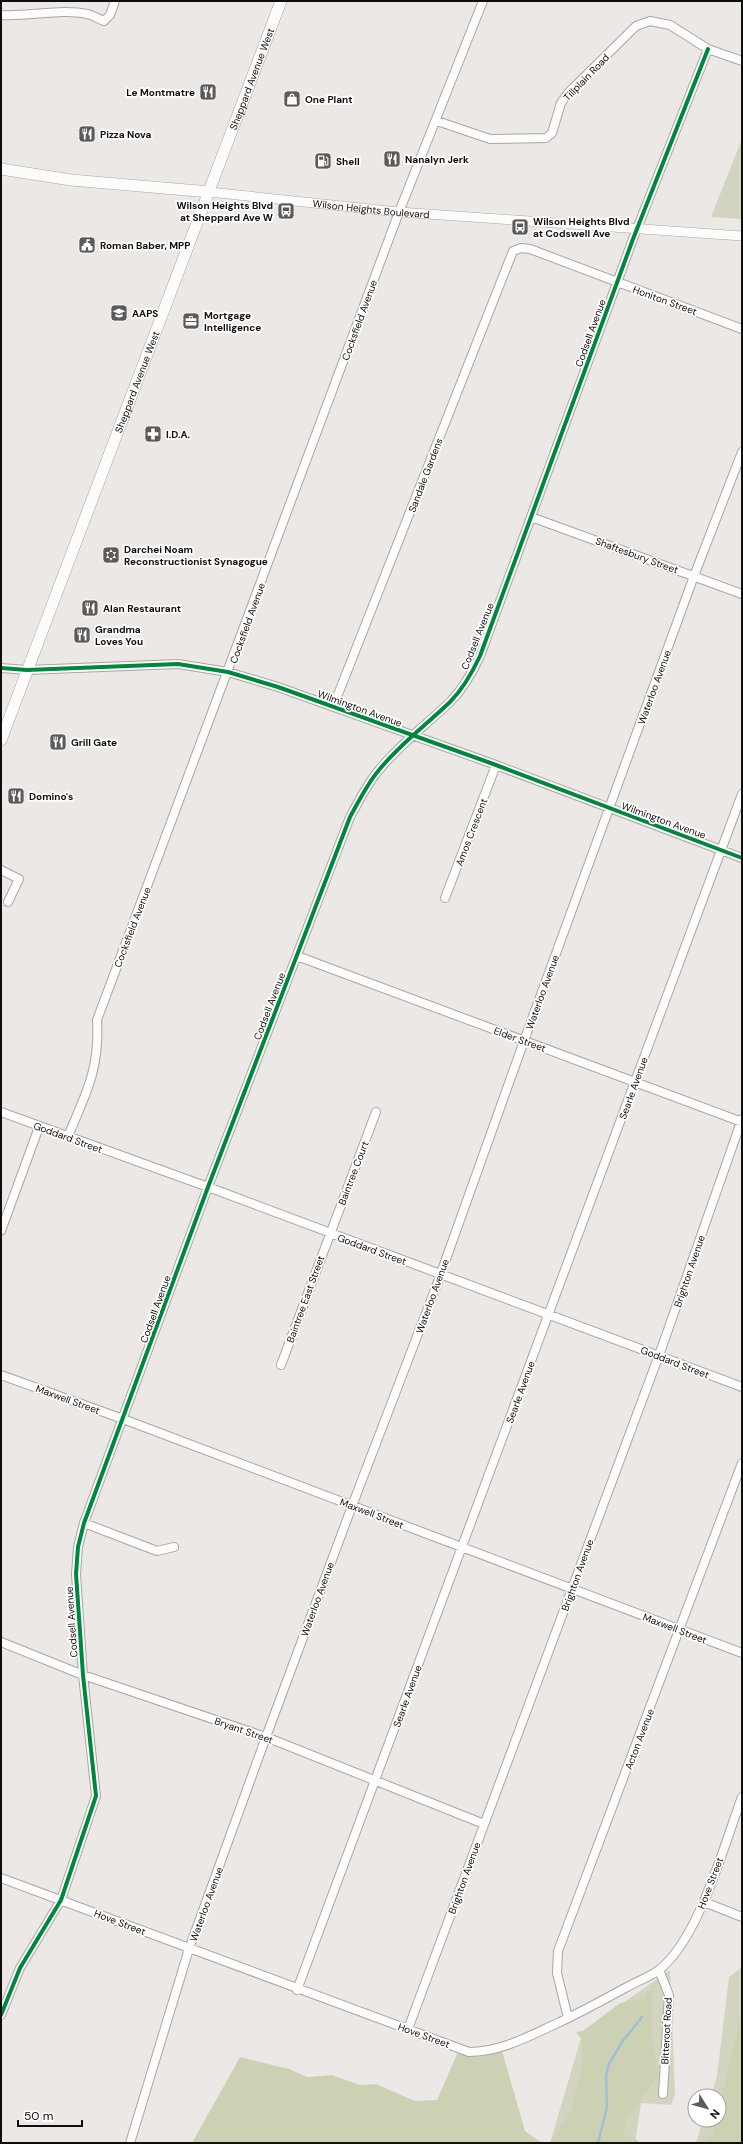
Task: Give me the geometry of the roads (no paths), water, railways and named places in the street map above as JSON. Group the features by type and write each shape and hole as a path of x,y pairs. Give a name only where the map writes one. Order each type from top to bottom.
{"main road":[{"name":"Sheppard Avenue West","path":"1,740 210,192 281,1"},
{"name":"Wilson Heights Boulevard","path":"1,170 71,180 210,192"}],"street":[{"path":"1,14 21,16 76,12 90,14 96,19 104,21 110,15 114,1"},
{"name":"Cocksfield Avenue","path":"68,1136 91,1083 98,1045 97,1020 399,212 437,121 483,1"},
{"name":"Tillplain Road","path":"437,121 490,139 546,138 552,134 561,103 568,93 636,26 650,21 660,22 670,26 708,49 742,61"},
{"name":"Codsell Avenue","path":"1,2015 20,1968 61,1900 96,1796 83,1675 76,1574 78,1547 84,1523 208,1187 350,817 364,791 379,770 412,735 450,702 468,679 480,656 637,228 708,49"},
{"name":"Wilson Heights Boulevard","path":"210,192 399,212 742,236"},
{"name":"Honiton Street","path":"521,248 530,249 742,329"},
{"name":"Sandale Gardens","path":"333,707 512,251 521,248"},
{"name":"Waterloo Avenue","path":"130,2143 189,1949 352,1506 440,1275 524,1040 610,809 694,576 742,452"},
{"name":"Shaftesbury Street","path":"531,517 742,594"},
{"name":"Wilmington Avenue","path":"1,668 27,670 178,664 228,672 333,707 496,765 742,858"},
{"name":"Amos Crescent","path":"445,898 496,765"},
{"name":"Searle Avenue","path":"297,1990 742,794"},
{"path":"1,870 18,879 8,902"},
{"name":"Elder Street","path":"297,956 742,1121"},
{"name":"Goddard Street","path":"1,1112 208,1187 329,1234 742,1387"},
{"name":"Baintree Court","path":"329,1234 376,1112"},
{"name":"Brighton Avenue","path":"408,2029 658,1356 742,1121"},
{"path":"1,1231 39,1127"},
{"name":"Baintree East Street","path":"281,1365 329,1234"},
{"name":"Maxwell Street","path":"1,1376 123,1419 742,1653"},
{"name":"Acton Avenue","path":"568,2018 557,1973 558,1951 742,1463"},
{"path":"84,1523 157,1551 174,1547"},
{"name":"Bryant Street","path":"1,1642 83,1675 266,1737 484,1824"},
{"name":"Hove Street","path":"1,1878 297,1990 469,2052 486,2052 504,2047 568,2018 659,1970 674,1955 690,1933 704,1902 742,1797"},
{"path":"704,1902 742,1917"},
{"name":"Bitteroot Road","path":"659,1970 669,1995 662,2094"}],"waterway":[{"path":"598,2143 607,2107 606,2075 609,2064 622,2042 642,2017"}],"place":[{"name":"Le Montmatre","path":"208,92"},
{"name":"One Plant","path":"292,99"},
{"name":"Pizza Nova","path":"87,134"},
{"name":"Nanalyn Jerk","path":"392,159"},
{"name":"Shell","path":"323,161"},
{"name":"Wilson Heights Blvd at Sheppard Ave W","path":"286,211"},
{"name":"Wilson Heights Blvd at Codswell Ave","path":"520,227"},
{"name":"Roman Baber, MPP","path":"87,245"},
{"name":"AAPS","path":"119,313"},
{"name":"Mortgage Intelligence","path":"191,321"},
{"name":"I.D.A.","path":"153,434"},
{"name":"Darchei Noam Reconstructionist Synagogue","path":"111,555"},
{"name":"Alan Restaurant","path":"90,608"},
{"name":"Grandma Loves You","path":"82,635"},
{"name":"Grill Gate","path":"58,742"},
{"name":"Domino's","path":"16,796"}]}
